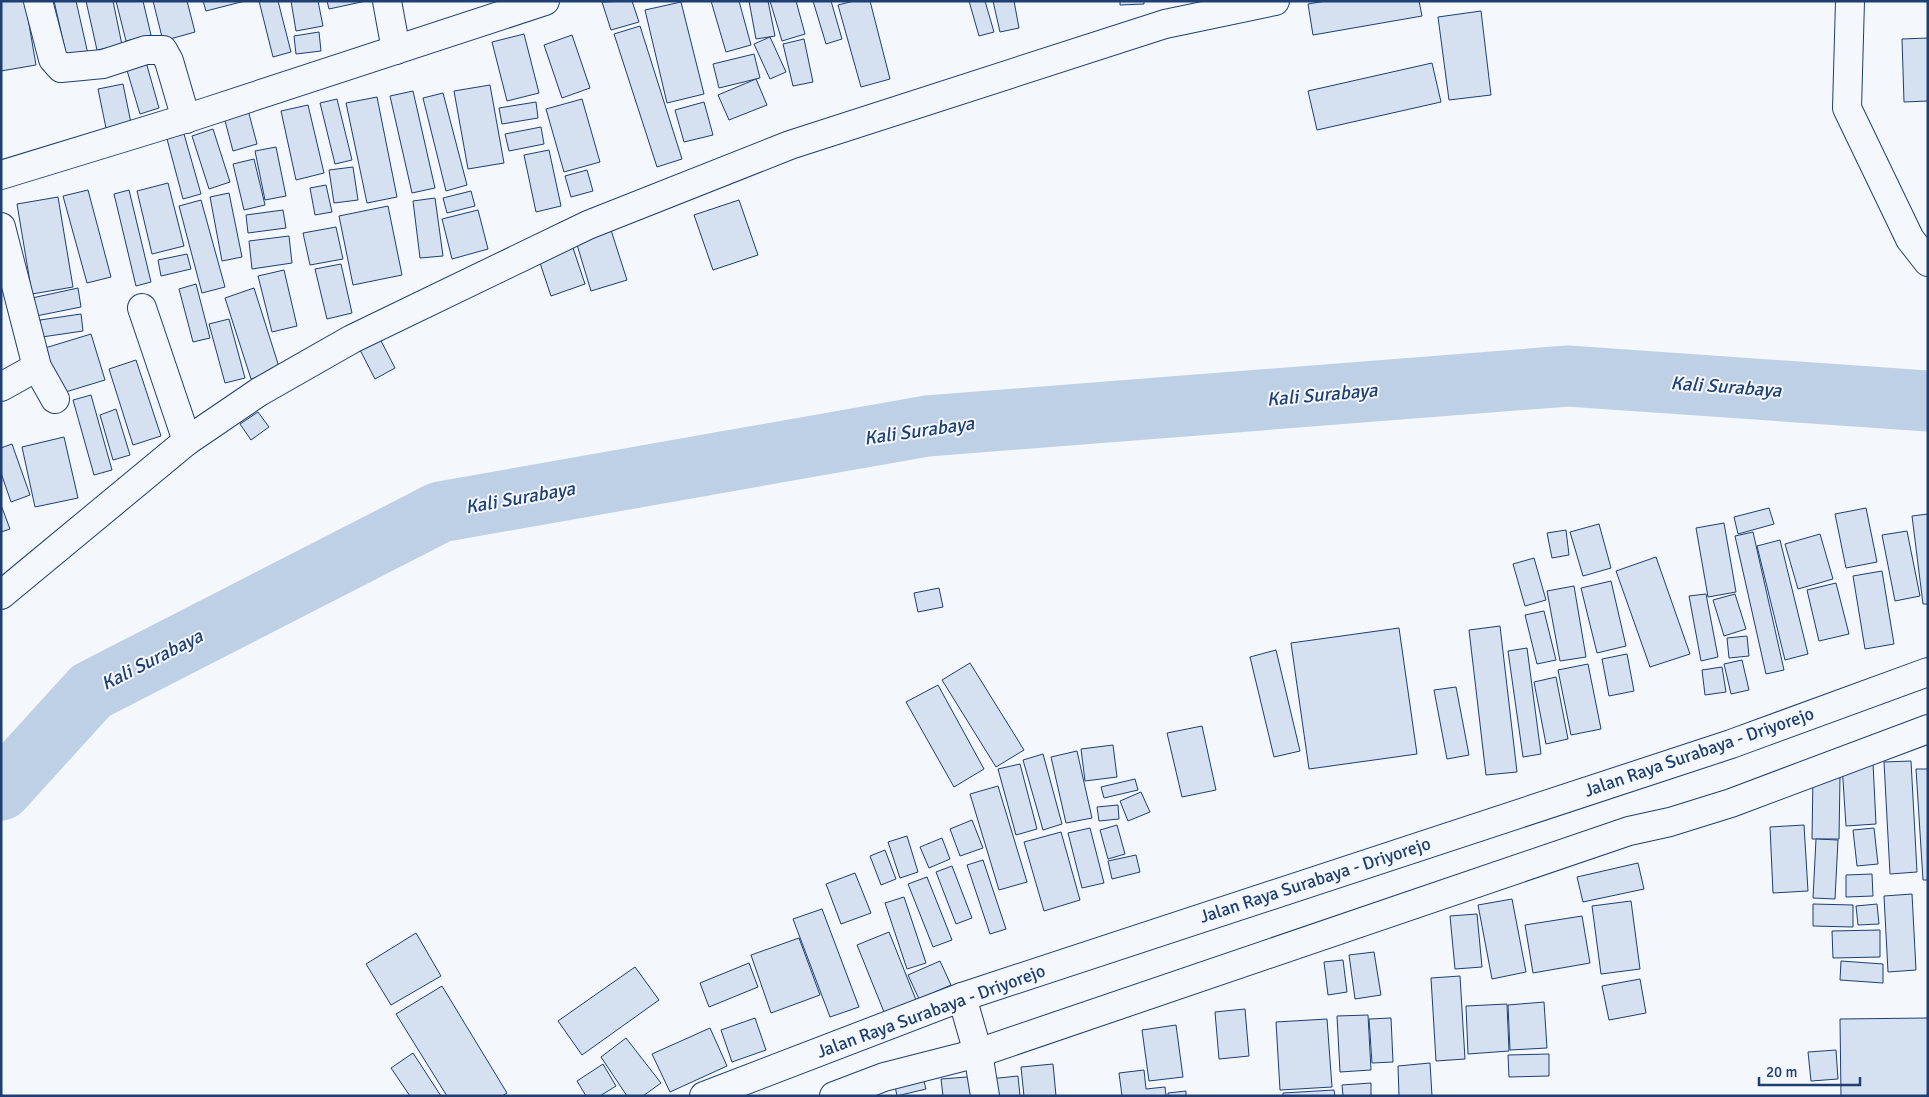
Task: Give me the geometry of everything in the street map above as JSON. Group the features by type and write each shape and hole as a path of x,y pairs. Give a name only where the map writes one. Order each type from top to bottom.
{"street":[{"path":"38,1 53,59 61,68 103,64 146,50 163,50 169,61 186,118"},
{"path":"387,1 396,50"},
{"path":"1,175 396,50 511,7 545,1"},
{"path":"1,595 187,441 259,392 352,339 588,225 798,143 1165,24 1274,1"},
{"path":"1850,1 1847,108 1910,238 1928,262"},
{"path":"1,227 37,367 55,399"},
{"path":"142,308 187,441"},
{"path":"1,387 37,367"},
{"name":"Jalan Raya Surabaya - Driyorejo","path":"704,1096 962,997 1730,744 1928,672"},
{"path":"834,1096 884,1077 978,1052 1629,831 1670,822 1731,802 1928,729"},
{"path":"962,997 978,1052 985,1096"}],"building":[{"path":"1,1 25,1 36,65 1,71"},
{"path":"54,1 76,1 88,54 67,58"},
{"path":"86,1 113,1 122,45 97,50"},
{"path":"116,1 143,1 151,35 126,41"},
{"path":"153,1 187,1 195,32 163,41"},
{"path":"203,1 245,1 206,11"},
{"path":"259,1 278,1 291,52 273,57"},
{"path":"291,1 318,1 323,26 296,31"},
{"path":"327,1 366,1 329,9"},
{"path":"632,1 639,22 611,30 602,2"},
{"path":"711,1 739,1 751,45 726,52"},
{"path":"749,1 768,1 775,36 756,39"},
{"path":"770,1 796,1 805,34 782,41"},
{"path":"813,1 831,1 842,39 826,44"},
{"path":"854,1 870,1 890,79 861,87 838,5"},
{"path":"969,1 985,1 994,32 979,36"},
{"path":"993,1 1014,1 1019,28 1000,32"},
{"path":"1120,1 1144,1 1144,4 1120,5"},
{"path":"1326,1 1419,1 1422,16 1313,35 1308,4"},
{"path":"681,2 704,94 667,103 645,10"},
{"path":"1481,11 1491,95 1449,100 1438,17"},
{"path":"640,26 682,159 657,167 614,34"},
{"path":"319,32 321,51 296,54 294,36"},
{"path":"524,34 539,93 507,101 492,42"},
{"path":"572,35 590,88 562,98 544,45"},
{"path":"770,37 786,72 770,79 754,44"},
{"path":"1928,38 1928,101 1904,102 1902,39"},
{"path":"804,39 813,82 793,86 783,44"},
{"path":"754,54 760,78 719,88 713,64"},
{"path":"146,62 159,108 140,114 126,67"},
{"path":"1432,63 1441,102 1317,130 1308,91"},
{"path":"756,79 767,105 729,120 718,95"},
{"path":"123,84 131,123 106,128 98,89"},
{"path":"490,85 504,163 468,169 454,91"},
{"path":"413,91 435,188 412,193 390,96"},
{"path":"443,93 467,185 446,191 423,98"},
{"path":"377,97 397,197 367,203 346,103"},
{"path":"337,99 352,160 335,164 320,103"},
{"path":"582,99 600,162 564,172 546,109"},
{"path":"536,102 538,118 502,124 499,108"},
{"path":"704,102 713,135 684,142 675,110"},
{"path":"308,105 324,173 296,180 281,111"},
{"path":"248,110 257,144 233,151 224,117"},
{"path":"541,127 544,144 509,151 505,134"},
{"path":"213,129 230,182 209,189 192,136"},
{"path":"184,134 201,194 183,199 167,139"},
{"path":"276,147 286,196 265,200 255,151"},
{"path":"549,150 561,206 536,212 524,155"},
{"path":"254,159 265,205 244,210 233,164"},
{"path":"353,167 358,200 334,203 329,170"},
{"path":"587,170 593,191 571,197 565,176"},
{"path":"168,183 184,246 152,254 137,191"},
{"path":"326,185 332,212 315,215 310,188"},
{"path":"88,190 111,277 87,283 63,196"},
{"path":"129,190 151,282 136,286 114,194"},
{"path":"471,191 475,206 447,213 443,198"},
{"path":"229,193 242,257 222,261 210,197"},
{"path":"58,197 73,287 32,294 17,204"},
{"path":"435,198 443,256 420,258 413,201"},
{"path":"201,200 225,287 202,293 179,206"},
{"path":"739,200 758,255 713,270 694,215"},
{"path":"388,206 402,275 353,285 339,216"},
{"path":"283,210 286,228 248,233 246,215"},
{"path":"478,210 488,249 452,259 442,219"},
{"path":"336,227 343,259 310,265 303,233"},
{"path":"610,227 627,280 591,291 575,238"},
{"path":"289,236 292,263 252,269 249,241"},
{"path":"572,245 585,284 551,296 538,257"},
{"path":"187,254 191,269 161,276 158,260"},
{"path":"341,264 352,313 327,319 315,269"},
{"path":"284,270 297,326 272,332 258,276"},
{"path":"196,284 210,338 193,342 179,289"},
{"path":"78,288 81,307 36,316 32,298"},
{"path":"254,288 280,370 251,379 225,298"},
{"path":"81,314 83,331 42,337 40,320"},
{"path":"229,319 245,378 225,383 209,324"},
{"path":"91,334 105,380 59,394 45,348"},
{"path":"379,337 395,368 375,379 359,348"},
{"path":"136,360 161,436 133,445 109,369"},
{"path":"91,395 112,470 94,475 73,400"},
{"path":"116,409 130,455 113,460 100,415"},
{"path":"258,412 269,427 251,440 240,424"},
{"path":"64,437 78,498 35,507 22,447"},
{"path":"12,444 30,495 11,502 1,473 1,448"},
{"path":"1,505 10,529 1,532"},
{"path":"1769,508 1774,524 1738,534 1734,517"},
{"path":"1866,508 1877,562 1846,568 1835,514"},
{"path":"1928,514 1928,604 1923,604 1912,516"},
{"path":"1724,523 1736,592 1708,597 1696,528"},
{"path":"1599,524 1611,568 1583,576 1570,532"},
{"path":"1566,530 1569,555 1552,558 1547,533"},
{"path":"1907,531 1920,596 1895,601 1882,535"},
{"path":"1753,532 1784,670 1766,674 1735,536"},
{"path":"1820,534 1833,579 1798,589 1785,544"},
{"path":"1780,540 1808,654 1785,660 1757,546"},
{"path":"1656,557 1690,654 1650,667 1616,571"},
{"path":"1534,558 1546,600 1525,606 1513,564"},
{"path":"1882,571 1894,644 1865,649 1853,576"},
{"path":"1611,581 1626,646 1597,653 1581,588"},
{"path":"1836,583 1849,634 1819,641 1807,590"},
{"path":"1574,586 1586,657 1560,661 1547,591"},
{"path":"939,588 943,607 918,612 914,593"},
{"path":"1706,594 1718,657 1701,661 1689,596"},
{"path":"1735,594 1746,629 1724,636 1713,600"},
{"path":"1544,611 1556,660 1537,664 1525,615"},
{"path":"1500,626 1517,772 1486,775 1469,630"},
{"path":"1399,628 1417,754 1309,769 1291,643"},
{"path":"1747,636 1749,656 1729,658 1727,638"},
{"path":"1527,648 1541,754 1523,757 1508,651"},
{"path":"1276,650 1300,751 1274,757 1250,657"},
{"path":"1627,654 1634,691 1609,696 1602,659"},
{"path":"1742,660 1749,690 1731,694 1724,664"},
{"path":"970,663 1024,750 996,767 942,680"},
{"path":"1588,664 1601,729 1571,735 1558,670"},
{"path":"1722,667 1726,692 1705,695 1702,670"},
{"path":"1556,677 1568,739 1546,744 1534,682"},
{"path":"938,685 984,769 954,787 906,702"},
{"path":"1456,687 1469,755 1447,759 1434,690"},
{"path":"1202,726 1216,790 1182,797 1167,733"},
{"path":"1113,745 1117,777 1085,781 1081,749"},
{"path":"1077,751 1092,818 1066,823 1051,757"},
{"path":"1043,754 1062,824 1043,830 1023,760"},
{"path":"1911,761 1917,872 1890,874 1884,762"},
{"path":"1873,763 1876,824 1846,826 1842,765"},
{"path":"1020,764 1037,829 1016,835 998,769"},
{"path":"1916,769 1928,769 1928,880 1923,880"},
{"path":"1813,776 1840,776 1839,839 1812,839"},
{"path":"1135,779 1138,790 1104,798 1101,787"},
{"path":"998,786 1027,882 999,890 970,794"},
{"path":"1141,792 1150,812 1128,821 1120,801"},
{"path":"1118,805 1119,819 1099,821 1097,807"},
{"path":"972,820 983,848 960,856 950,829"},
{"path":"1117,825 1125,854 1108,859 1100,830"},
{"path":"1804,825 1808,891 1773,893 1770,827"},
{"path":"1090,828 1104,883 1082,888 1068,833"},
{"path":"1874,828 1878,864 1857,866 1853,830"},
{"path":"1061,832 1080,900 1044,911 1024,842"},
{"path":"907,836 918,872 900,878 888,842"},
{"path":"942,838 950,859 929,868 920,847"},
{"path":"1816,839 1838,840 1835,899 1813,898"},
{"path":"885,850 896,879 881,885 870,856"},
{"path":"1136,855 1140,872 1112,879 1108,861"},
{"path":"983,860 1006,929 990,934 967,865"},
{"path":"1638,863 1644,889 1583,902 1577,877"},
{"path":"952,866 972,918 956,924 936,872"},
{"path":"855,873 871,913 841,924 826,884"},
{"path":"1872,874 1873,896 1846,897 1846,875"},
{"path":"927,877 952,940 933,947 908,884"},
{"path":"1912,894 1916,970 1888,972 1884,896"},
{"path":"904,897 926,963 907,969 885,903"},
{"path":"1512,899 1526,972 1492,979 1478,905"},
{"path":"1631,901 1640,969 1601,974 1592,906"},
{"path":"1813,904 1853,905 1853,927 1813,926"},
{"path":"1877,904 1879,924 1858,925 1856,906"},
{"path":"822,909 859,1007 830,1017 793,919"},
{"path":"1477,914 1482,967 1455,969 1450,916"},
{"path":"1582,916 1590,963 1533,973 1525,925"},
{"path":"1880,930 1880,957 1833,958 1832,931"},
{"path":"889,932 918,1005 886,1017 857,945"},
{"path":"416,933 441,976 391,1005 366,964"},
{"path":"799,938 820,995 771,1013 751,955"},
{"path":"1374,952 1381,995 1355,999 1349,955"},
{"path":"1343,960 1347,992 1328,995 1324,962"},
{"path":"940,961 951,985 919,999 908,975"},
{"path":"1841,961 1883,964 1883,983 1840,980"},
{"path":"749,963 758,987 709,1007 700,983"},
{"path":"635,967 659,1000 582,1055 558,1021"},
{"path":"1460,976 1465,1059 1436,1061 1431,978"},
{"path":"1640,979 1646,1013 1609,1020 1602,986"},
{"path":"442,986 507,1093 502,1096 447,1096 396,1014"},
{"path":"1544,1002 1547,1048 1510,1050 1508,1005"},
{"path":"1507,1004 1509,1051 1468,1054 1466,1006"},
{"path":"1245,1009 1249,1056 1219,1059 1215,1012"},
{"path":"1368,1015 1371,1070 1340,1072 1337,1016"},
{"path":"755,1018 766,1050 732,1062 721,1030"},
{"path":"1391,1018 1393,1062 1372,1063 1369,1019"},
{"path":"1928,1018 1928,1096 1841,1096 1840,1019"},
{"path":"1327,1019 1332,1087 1280,1090 1276,1022"},
{"path":"1176,1025 1183,1077 1149,1081 1142,1030"},
{"path":"710,1028 727,1066 670,1092 652,1054"},
{"path":"626,1038 661,1083 643,1096 627,1096 601,1057"},
{"path":"1836,1050 1838,1079 1811,1081 1808,1052"},
{"path":"413,1053 441,1096 410,1096 391,1068"},
{"path":"1549,1054 1549,1076 1509,1077 1508,1055"},
{"path":"1430,1063 1432,1096 1399,1096 1398,1066"},
{"path":"603,1064 616,1086 600,1096 586,1096 577,1081"},
{"path":"1053,1064 1056,1096 1024,1096 1021,1067"},
{"path":"1144,1070 1146,1089 1165,1087 1166,1096 1122,1096 1119,1073"},
{"path":"922,1074 926,1089 897,1096 894,1081"},
{"path":"980,1076 982,1096 943,1096 941,1079"},
{"path":"1018,1076 1020,1096 991,1096 989,1079"},
{"path":"1371,1083 1371,1096 1343,1096 1342,1085"},
{"path":"1334,1090 1335,1096 1283,1096 1283,1093"},
{"path":"1186,1091 1186,1096 1168,1096 1168,1093"}],"waterway":[{"name":"Kali Surabaya","path":"1,790 91,691 440,512 927,426 1568,376 1928,401"}]}
